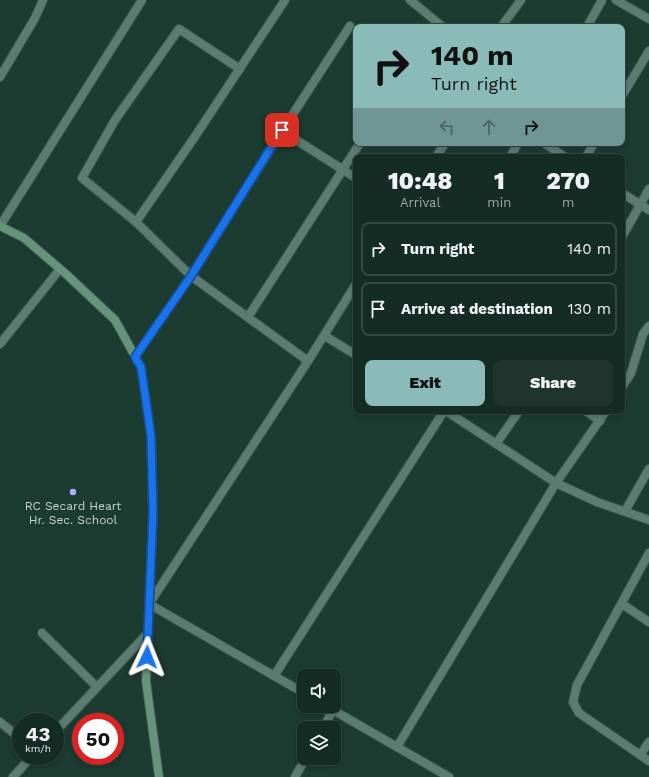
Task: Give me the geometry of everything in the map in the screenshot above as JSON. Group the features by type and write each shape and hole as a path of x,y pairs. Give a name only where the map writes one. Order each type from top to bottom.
{"main road":[{"path":"0,226 24,238 115,320 141,367 151,436 153,512 146,681 158,776"}],"street":[{"path":"0,77 35,18 43,0"},
{"path":"0,226 142,0"},
{"path":"136,222 194,138 285,0"},
{"path":"410,0 439,24"},
{"path":"503,24 521,0"},
{"path":"589,24 602,0"},
{"path":"616,0 649,19"},
{"path":"135,357 191,276 282,130 350,26"},
{"path":"240,69 179,29 115,120 82,178 136,222 191,276 308,361"},
{"path":"625,91 649,51"},
{"path":"282,130 353,176"},
{"path":"548,146 560,154"},
{"path":"248,317 353,155"},
{"path":"625,232 649,189"},
{"path":"625,195 649,210"},
{"path":"0,344 60,269"},
{"path":"297,689 149,604 325,336 353,289"},
{"path":"625,382 631,373 643,334 649,326"},
{"path":"325,336 353,353"},
{"path":"274,676 443,414"},
{"path":"450,414 556,483 597,502 649,520"},
{"path":"496,444 517,414"},
{"path":"590,414 600,421"},
{"path":"397,747 556,483 604,414"},
{"path":"625,511 649,469"},
{"path":"649,553 577,685 573,702 579,713 649,761"},
{"path":"622,604 649,622"},
{"path":"64,722 148,632"},
{"path":"42,633 97,687"},
{"path":"339,713 449,777"},
{"path":"0,722 12,732"},
{"path":"640,755 649,742"},
{"path":"13,777 24,765"},
{"path":"294,777 302,765"}],"place":[{"name":"RC Secard Heart Hr. Sec. School","path":"73,492"}],"route":[{"path":"147,657 153,512 151,436 141,367 135,357 191,276 282,130"}]}
